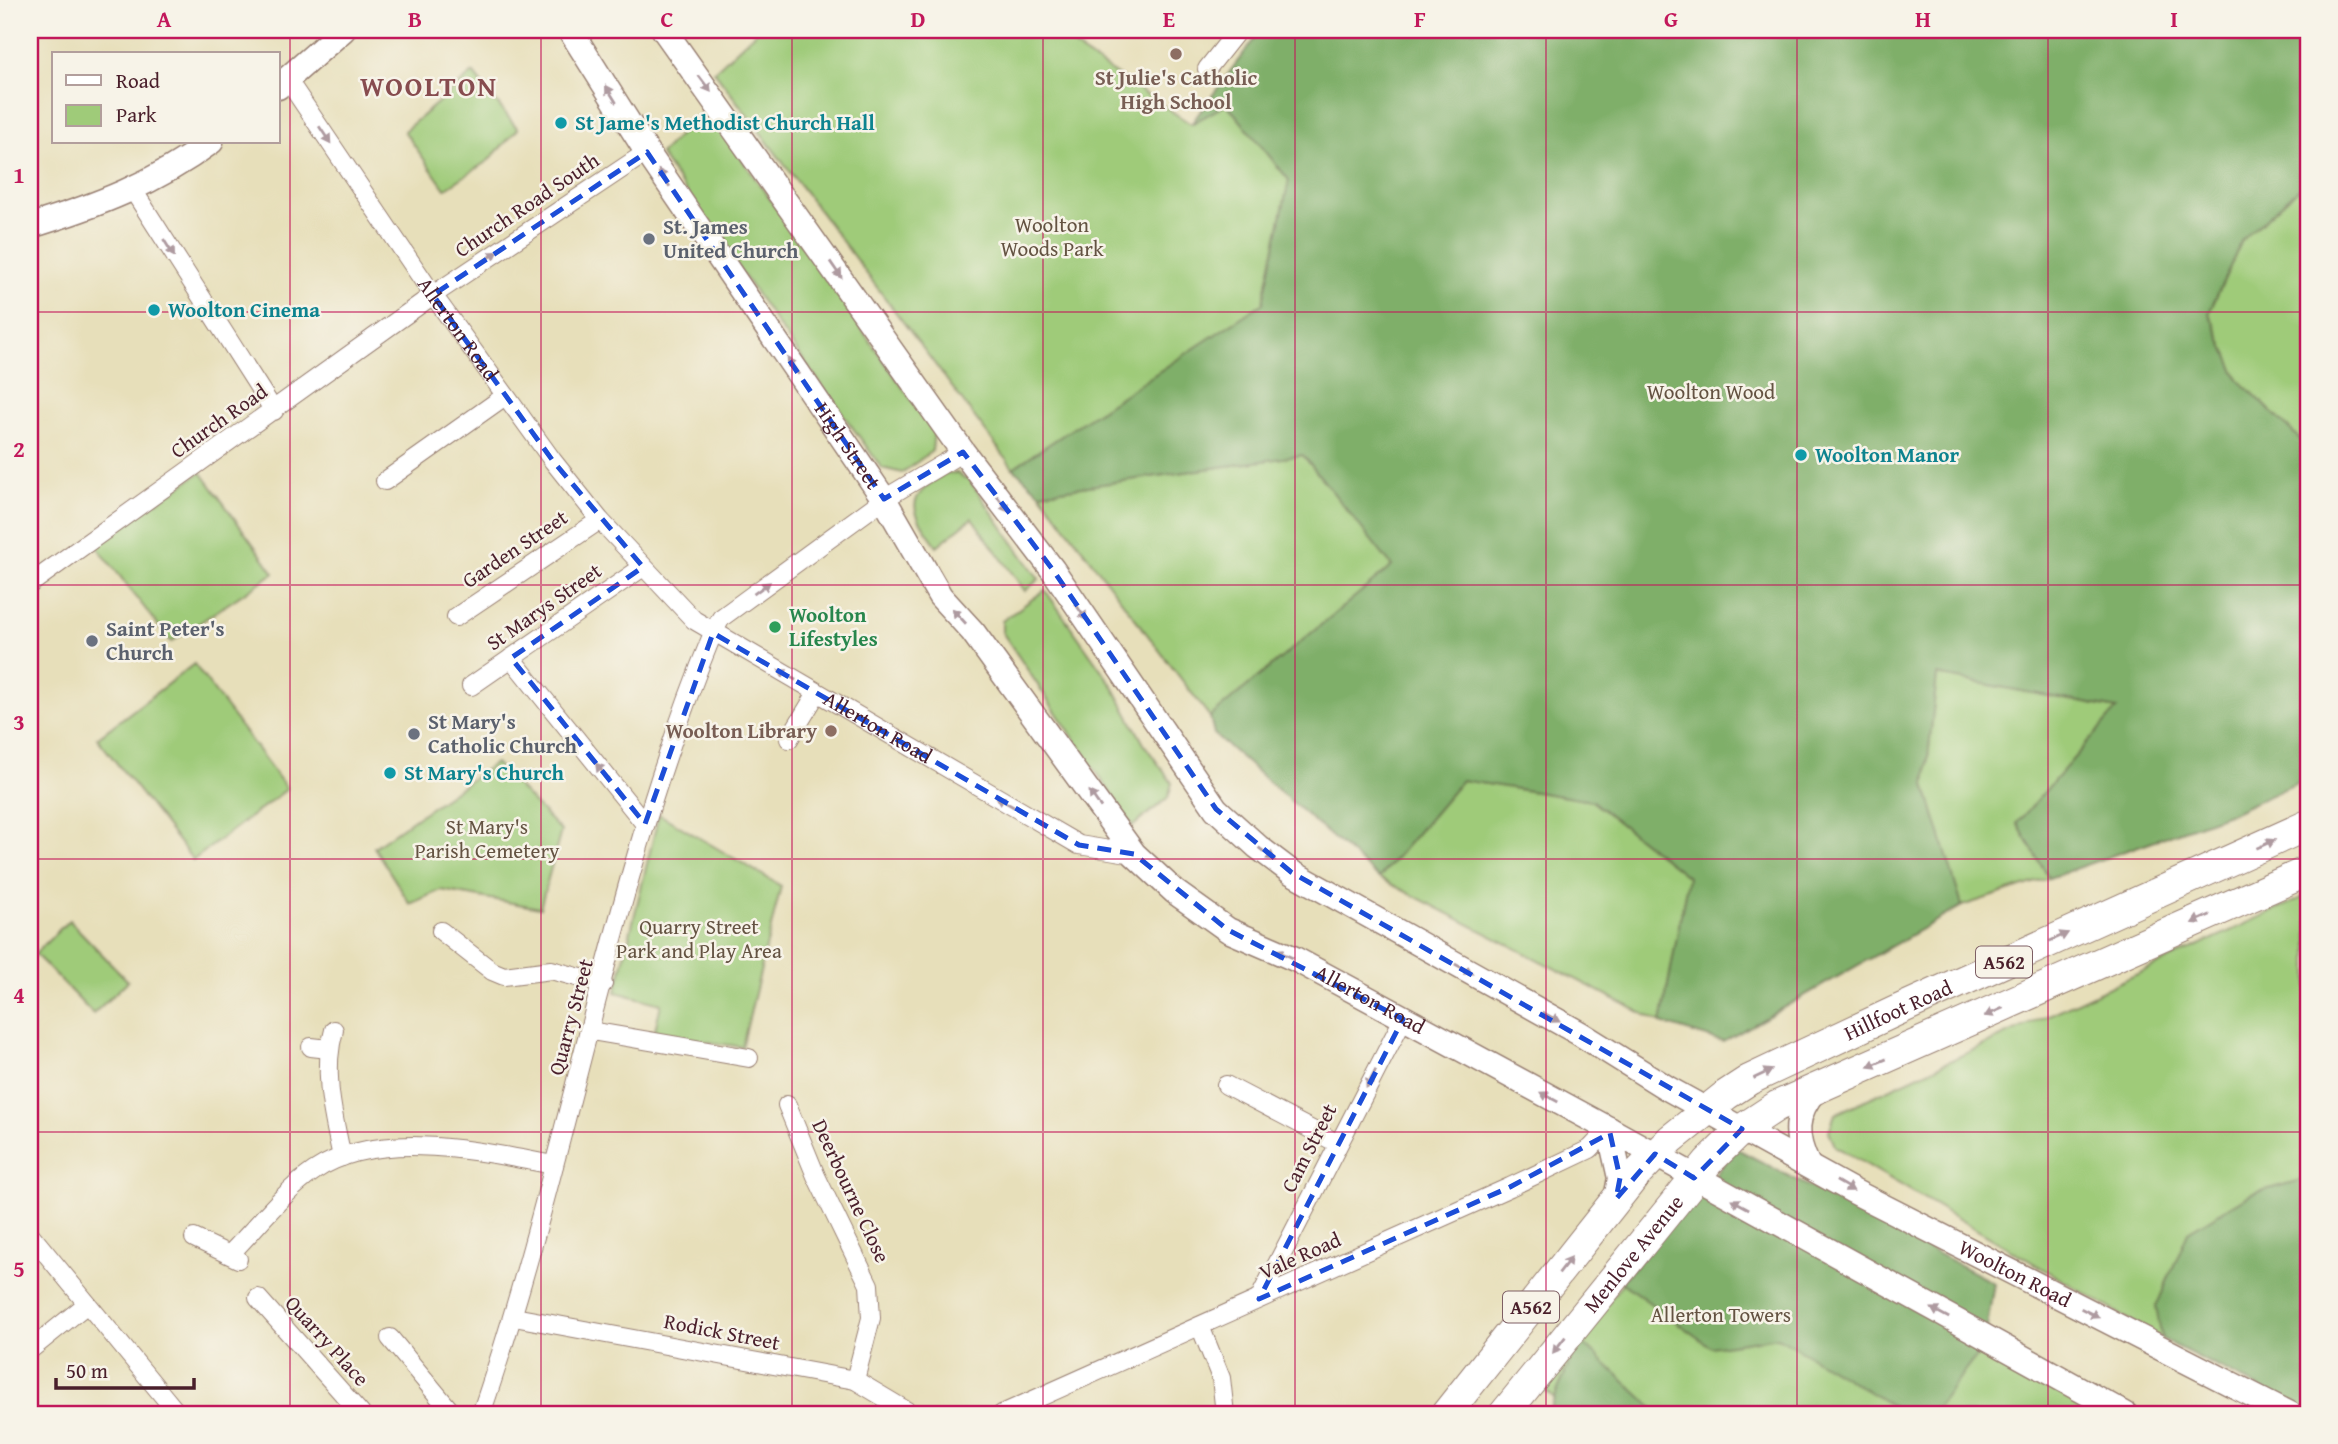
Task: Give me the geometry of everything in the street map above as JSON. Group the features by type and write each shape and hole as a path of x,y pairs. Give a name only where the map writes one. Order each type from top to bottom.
{"highway":[{"name":"Hillfoot Road","path":"1655,1154 1705,1110 1749,1080 2308,825"},
{"name":"Hillfoot Road","path":"1742,1129 1777,1106 2308,872"},
{"name":"Menlove Avenue","path":"1504,1414 1722,1145 1742,1129"},
{"name":"A562","path":"1446,1414 1616,1199 1655,1154"}],"main road":[{"path":"283,83 343,30"},
{"name":"High Street","path":"570,30 646,152 884,499 940,596 973,632 1134,854"},
{"path":"664,30 964,452 1052,570 1216,809 1258,848 1291,872 1579,1033 1705,1110"},
{"path":"30,226 133,190 187,161 208,144"},
{"name":"Allerton Road","path":"1134,854 1175,892 1228,930 1295,959 1695,1178"},
{"path":"1808,1165 1799,1144 1797,1123 1807,1099 1815,1090"},
{"name":"Woolton Road","path":"1705,1110 1851,1190 2290,1414"},
{"path":"1609,1129 1619,1171 1616,1199"},
{"path":"1695,1178 2125,1414"}],"street":[{"path":"1208,69 1238,30"},
{"name":"Allerton Road","path":"283,83 505,396 600,520 694,620 1079,845 1134,854"},
{"name":"Church Road South","path":"433,295 646,152"},
{"path":"133,190 274,411"},
{"name":"Church Road","path":"30,584 433,295"},
{"path":"386,481 505,396"},
{"path":"713,633 721,618 884,499 964,452"},
{"name":"Garden Street","path":"456,617 600,520"},
{"name":"St Marys Street","path":"471,686 643,567"},
{"name":"Quarry Street","path":"481,1414 514,1317 645,824 713,633"},
{"path":"511,658 645,824"},
{"path":"789,739 817,692"},
{"path":"441,931 492,971 504,976 551,970 603,984"},
{"name":"Cam Street","path":"1259,1299 1403,1019"},
{"path":"334,1030 329,1049 330,1100 342,1157"},
{"path":"591,1031 749,1058"},
{"path":"310,1046 329,1049"},
{"path":"1226,1085 1337,1143"},
{"name":"Deerbourne Close","path":"787,1105 816,1176 869,1285 871,1318 855,1380"},
{"name":"Vale Road","path":"1002,1414 1590,1149 1609,1129"},
{"path":"194,1238 234,1257 292,1188 316,1170 342,1157 394,1148 447,1145 554,1165"},
{"path":"30,1234 178,1414"},
{"name":"Quarry Place","path":"258,1298 361,1414"},
{"path":"30,1350 87,1304"},
{"name":"Rodick Street","path":"514,1317 855,1380 912,1414"},
{"path":"1200,1326 1221,1378 1226,1414"},
{"path":"390,1338 453,1414"}],"highlighted area":[{"path":"647,152 884,499 963,452 1053,570 1216,809 1291,872 1742,1129 1694,1178 1655,1154 1616,1199 1620,1178 1610,1133 1510,1187 1259,1299 1403,1019 1228,930 1134,854 1079,845 713,633 645,824 511,658 643,567 553,461 433,295"}],"green space":[{"name":"Woolton Woods Park","path":"758,30 1049,30 1191,124 1227,104 1289,180 1263,303 1013,468 714,71"},
{"name":"Woolton Wood","path":"1261,30 2308,30 2308,180 2242,240 2209,313 2238,379 2308,447 2308,778 2234,812 2049,878 2017,823 2117,709 1937,675 1925,785 1962,906 1723,1042 1661,1023 1688,877 1592,801 1462,780 1379,878 1214,734 1210,717 1392,566 1303,455 1040,493 1013,468 1263,303 1289,180 1227,104 1191,124"},
{"path":"473,73 518,129 489,160 445,189 404,131"},
{"path":"708,111 934,432 932,451 902,473 882,468 775,321 660,154 698,116"},
{"path":"2308,180 2308,447 2238,379 2209,313 2242,240"},
{"path":"1303,455 1393,566 1210,717 1040,493"},
{"path":"201,472 274,573 171,642 95,544"},
{"path":"946,473 958,473 964,479 968,478 1039,579 1025,591 972,518 937,546 928,533 917,513 917,498 932,482"},
{"path":"1045,590 1112,685 1144,744 1172,783 1168,798 1133,826 1002,632 1002,621"},
{"path":"194,664 287,789 193,860 97,738"},
{"path":"1937,675 2117,709 2017,823 2049,878 1962,906 1925,785"},
{"name":"St Mary's Parish Cemetery","path":"495,763 561,831 540,908 441,890 410,904 374,847"},
{"path":"1462,780 1592,801 1688,877 1661,1023 1379,878"},
{"name":"Quarry Street Park and Play Area","path":"659,814 781,886 742,1047 654,1034 661,1004 616,992"},
{"path":"2308,895 2308,1178 2251,1194 2162,1339 1835,1146 1829,1131 1835,1114"},
{"path":"69,920 128,981 93,1014 35,954"},
{"path":"1737,1149 1994,1283 1984,1346 1932,1414 1906,1414 1778,1337 1711,1347 1621,1282"},
{"path":"2308,1178 2308,1412 2162,1339 2156,1307 2188,1232 2251,1194"},
{"name":"Allerton Towers","path":"1694,1187 2107,1414 1575,1414 1543,1389"},
{"path":"1579,1339 1654,1409 1658,1414 1548,1414"}],"place":[{"name":"St Julie's Catholic High School","path":"1176,54"},
{"name":"St Jame's Methodist Church Hall","path":"561,123"},
{"name":"St. James United Church","path":"649,239"},
{"name":"Woolton Cinema","path":"154,310"},
{"name":"Woolton Manor","path":"1801,455"},
{"name":"Woolton Lifestyles","path":"775,627"},
{"name":"Saint Peter's Church","path":"92,641"},
{"name":"Woolton Library","path":"831,731"},
{"name":"St Mary's Catholic Church","path":"414,734"},
{"name":"St Mary's Church","path":"390,773"}],"district":[{"name":"WOOLTON","path":"429,86"}]}
